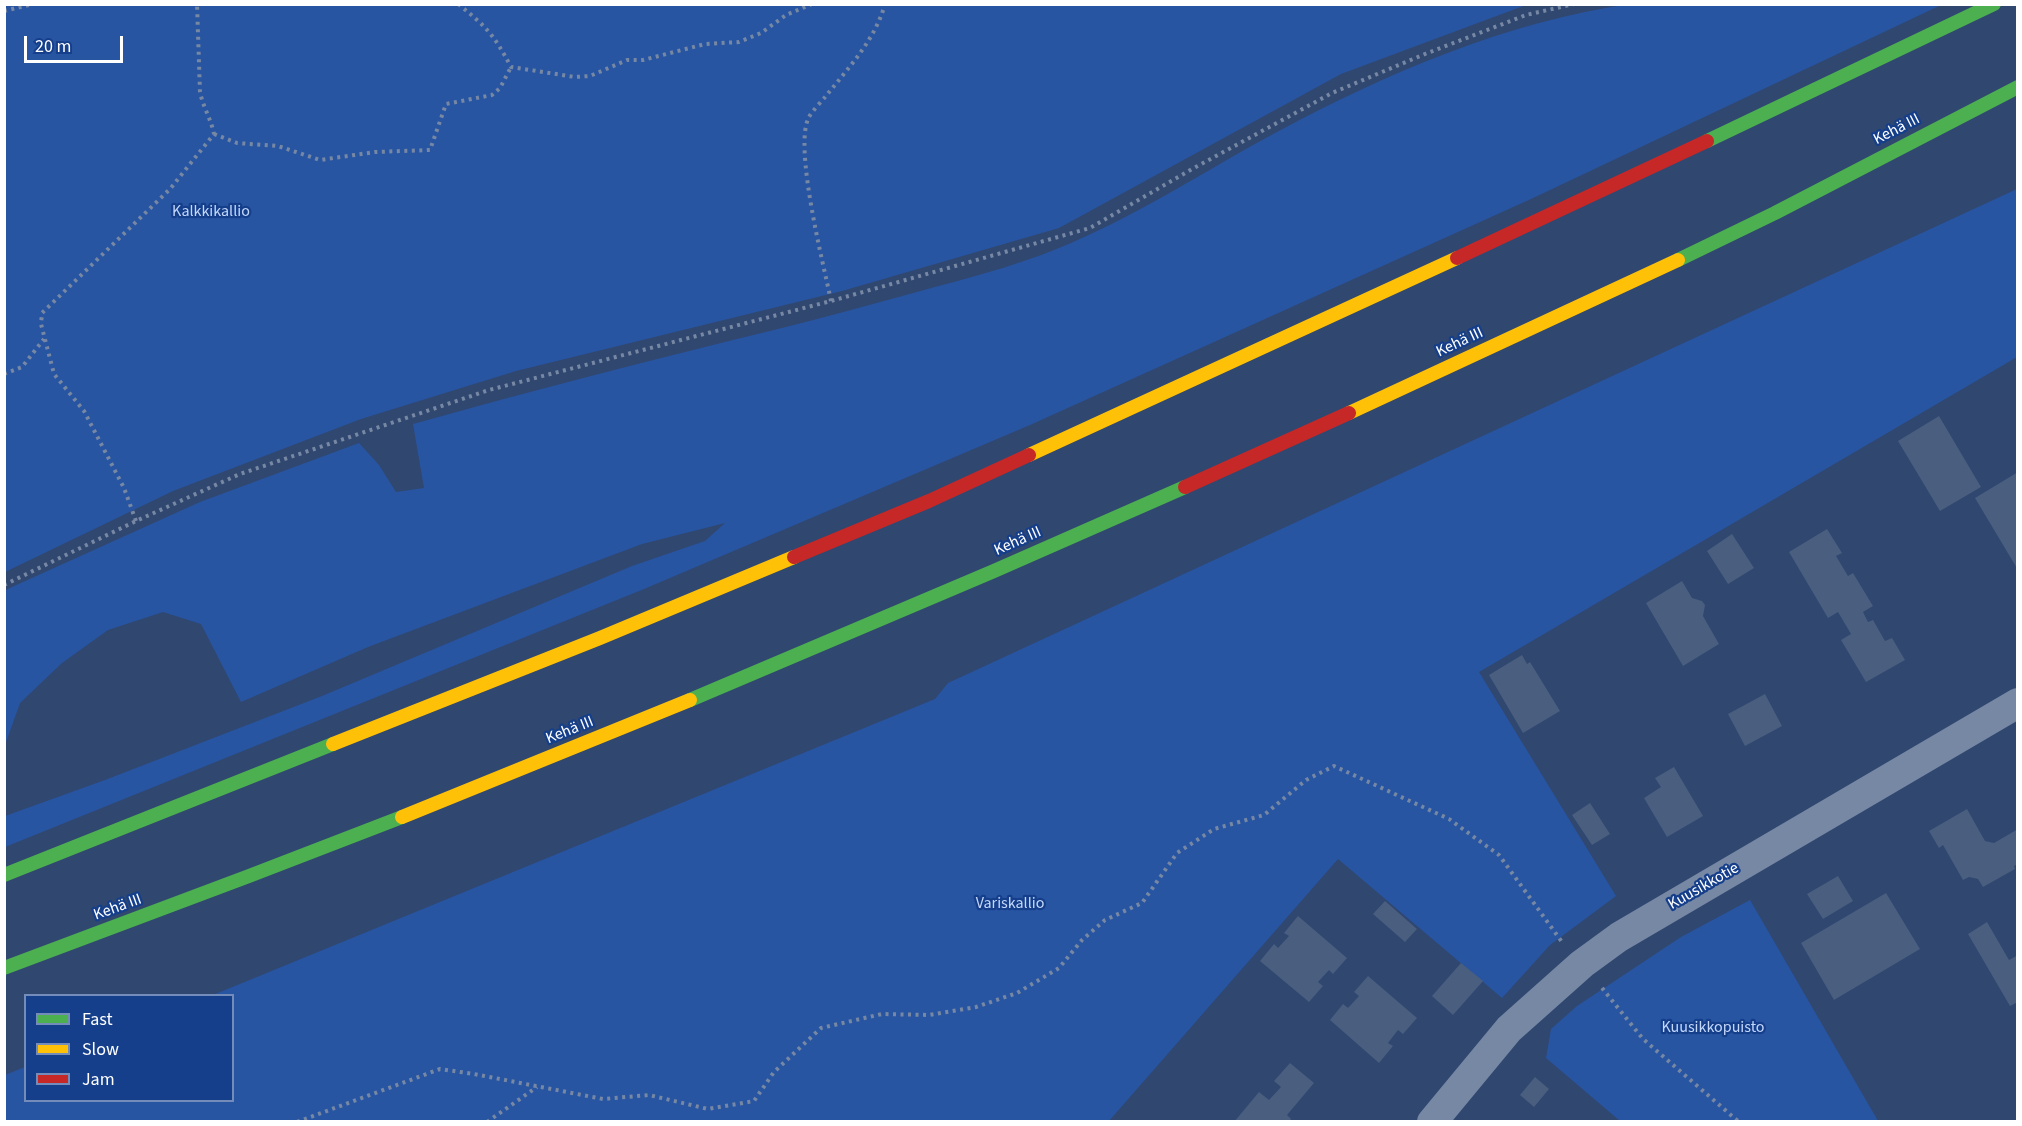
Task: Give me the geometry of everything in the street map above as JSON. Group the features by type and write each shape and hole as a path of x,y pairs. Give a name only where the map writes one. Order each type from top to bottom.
{"highway":[{"path":"4,875 600,638 929,501 1649,169 1994,4"},
{"name":"Kehä III","path":"4,968 282,864 581,744 1005,566 1236,464 1698,251 2018,87"}],"street":[{"name":"Kuusikkotie","path":"1432,1122 1509,1029 1582,964 1619,937 2018,703"}],"path":[{"path":"4,11 33,4"},
{"path":"136,521 124,488 84,411 54,374 41,324 42,313 170,189 214,134 200,92 197,4"},
{"path":"458,4 486,27 497,40 511,67"},
{"path":"511,67 575,77 590,76 627,60 643,60 705,44 739,42 761,33 786,15 812,4"},
{"path":"831,301 812,211 804,147 808,118 864,48 880,24 885,4"},
{"path":"4,585 240,474 489,390 831,301 1090,228 1332,93 1526,15 1574,4"},
{"path":"214,134 237,143 278,146 320,160 375,152 430,150 446,104 492,95 500,88 511,67"},
{"path":"4,375 22,367 44,339"},
{"path":"297,1122 440,1069 603,1099 649,1095 708,1109 754,1101 774,1072 821,1028 882,1014 929,1015 976,1007 1017,993 1059,968 1082,940 1105,920 1142,903 1177,853 1214,829 1264,815 1306,780 1334,766 1449,819 1498,855 1568,949 1643,1039 1739,1122"},
{"path":"487,1122 538,1086"}],"green space":[{"path":"1630,4 1941,5 1531,199 1030,425 644,589 5,847 5,816 322,696 632,566 705,541 725,523 642,544 368,647 241,702 201,624 163,612 108,630 62,663 20,703 5,745 4,591 200,502 359,443 379,465 396,492 424,488 413,424 837,314 1021,262 1055,250 1124,218 1277,132 1404,70 1538,23"},
{"name":"Kalkkikallio","path":"4,5 1526,5 1341,74 1059,228 842,291 516,371 361,419 173,491 5,572"},
{"name":"Variskallio","path":"2017,189 2017,357 1479,672 1616,896 1550,945 1502,998 1338,859 1109,1121 5,1122 5,1075 24,1067 24,1102 234,1102 234,994 215,994 935,699 948,683"},
{"name":"Kuusikkopuisto","path":"1750,900 1878,1121 1620,1121 1546,1058 1551,1029 1577,1006 1681,937"}],"building":[{"path":"1939,416 1981,487 1940,511 1898,441"},
{"path":"2018,472 2018,570 1975,498"},
{"path":"1827,529 1842,553 1836,556 1848,576 1853,573 1873,606 1863,612 1868,622 1873,620 1885,641 1892,638 1905,660 1866,682 1841,640 1851,634 1838,612 1828,618 1789,552"},
{"path":"1732,534 1754,568 1728,584 1707,551"},
{"path":"1682,581 1692,598 1702,601 1705,605 1703,616 1719,644 1683,666 1646,603"},
{"path":"1522,655 1527,664 1530,662 1560,711 1523,733 1489,675"},
{"path":"1765,694 1782,726 1745,746 1728,714"},
{"path":"1674,767 1703,816 1667,837 1644,798 1661,787 1655,778"},
{"path":"1590,803 1610,834 1592,845 1572,815"},
{"path":"1967,809 1985,841 1994,843 2018,829 2018,864 2014,866 2015,869 1983,887 1978,879 1969,877 1963,880 1943,845 1939,848 1929,831"},
{"path":"1838,876 1853,901 1823,919 1807,894"},
{"path":"1886,893 1920,949 1834,1000 1801,943"},
{"path":"1385,901 1417,929 1405,942 1373,914"},
{"path":"1298,916 1347,958 1333,974 1329,970 1318,982 1323,986 1309,1002 1260,961 1274,944 1278,948 1289,936 1284,933"},
{"path":"1987,922 2009,960 2018,955 2018,1002 2010,1006 1968,934"},
{"path":"1461,963 1483,981 1453,1015 1432,996"},
{"path":"1368,976 1417,1018 1403,1034 1398,1030 1388,1043 1393,1046 1379,1063 1330,1020 1343,1004 1348,1008 1359,996 1354,992"},
{"path":"1290,1063 1314,1083 1287,1115 1291,1119 1289,1122 1234,1122 1259,1092 1269,1100 1281,1087 1274,1081"},
{"path":"1535,1077 1549,1089 1534,1107 1520,1095"}],"traffic: fast":[{"path":"1707,141 1994,4"},
{"path":"1678,260 1775,213 2018,87"},
{"path":"690,700 1185,487"},
{"path":"4,875 333,744"},
{"path":"4,968 402,817"}],"traffic: slow":[{"path":"1029,455 1457,258"},
{"path":"1349,413 1678,260"},
{"path":"333,744 600,638 794,557"},
{"path":"402,817 690,700"}],"traffic: jam":[{"path":"1457,258 1707,141"},
{"path":"1185,487 1349,413"},
{"path":"794,557 929,501 1029,455"}]}
